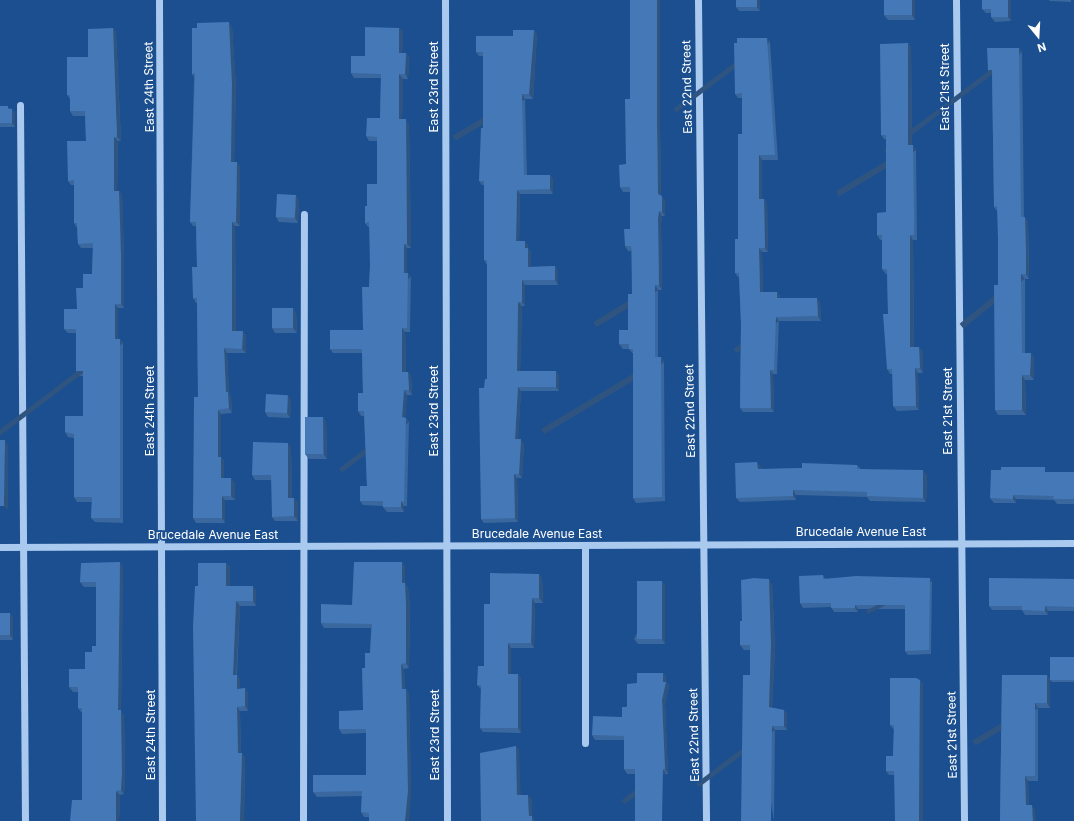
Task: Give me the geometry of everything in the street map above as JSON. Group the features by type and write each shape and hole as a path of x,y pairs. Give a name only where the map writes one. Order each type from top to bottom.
{"street":[{"name":"East 24th Street","path":"159,0 162,821"},
{"name":"East 23rd Street","path":"445,0 445,546 447,821"},
{"name":"East 22nd Street","path":"698,0 706,821"},
{"name":"East 21st Street","path":"956,0 960,542 964,821"},
{"path":"20,105 25,821"},
{"path":"303,821 304,214"},
{"name":"Brucedale Avenue East","path":"0,547 303,545 445,546 960,542 1074,543"},
{"path":"585,545 585,743"}],"building":[{"path":"630,0 657,0 658,194 662,196 662,212 659,211 658,218 659,285 655,285 655,357 661,357 662,497 633,498 633,349 629,349 629,344 619,344 619,330 628,330 628,294 632,294 632,252 631,246 625,246 624,229 630,229 630,187 620,187 619,165 626,164 625,99 630,99"},
{"path":"736,0 757,0 757,7 736,7"},
{"path":"884,0 912,0 912,15 884,15"},
{"path":"982,0 1008,0 1008,17 991,17 991,9 982,9"},
{"path":"229,22 232,84 231,162 237,162 236,222 232,222 232,331 243,331 242,349 224,348 226,392 228,392 229,408 218,410 218,457 221,457 221,478 231,478 231,496 222,496 222,518 193,518 194,397 198,397 197,298 193,298 192,267 197,267 196,222 190,222 195,73 192,74 192,28 197,28 197,23"},
{"path":"365,27 399,28 399,53 406,53 405,74 399,74 399,119 406,119 407,244 404,244 404,273 408,273 407,328 402,328 402,372 408,372 409,390 404,390 402,417 406,418 404,502 401,501 401,507 383,507 383,501 360,501 360,486 367,486 364,411 358,411 358,393 363,393 362,349 330,349 330,330 363,330 362,287 369,287 369,222 365,223 365,206 367,206 367,184 377,184 377,137 366,136 367,118 380,118 381,74 351,73 351,56 365,56"},
{"path":"113,28 117,137 114,137 114,191 119,191 121,254 121,304 115,304 115,339 120,339 120,518 91,518 92,497 74,497 74,434 65,432 65,416 83,416 83,371 76,371 76,329 64,329 64,309 77,309 76,288 83,288 83,274 92,274 93,243 78,244 77,223 74,223 74,180 68,181 67,141 86,141 85,111 70,111 70,95 67,95 67,57 88,57 88,29"},
{"path":"513,30 534,30 529,94 522,94 524,175 550,175 550,189 517,190 516,241 525,241 525,248 528,248 528,267 555,266 555,280 522,280 522,302 518,302 517,371 556,371 556,387 518,387 515,439 521,439 519,474 514,474 515,518 481,519 479,388 484,388 485,379 487,379 487,260 484,260 484,181 479,181 481,128 483,128 483,52 476,52 476,36 513,36"},
{"path":"737,38 767,38 775,155 759,155 759,199 764,199 765,248 759,248 760,292 777,292 777,298 817,298 818,316 776,317 774,370 770,370 771,408 740,408 741,324 739,273 735,273 735,239 738,239 738,134 742,134 742,93 735,94 734,43 737,43"},
{"path":"908,43 908,145 913,145 914,212 914,235 910,235 910,347 919,347 920,368 915,368 916,406 893,406 892,369 887,369 883,314 888,314 887,269 882,269 882,235 877,235 877,213 886,212 886,135 881,135 880,44"},
{"path":"987,48 1019,48 1021,217 1025,217 1026,251 1026,274 1021,274 1022,353 1031,353 1030,375 1022,375 1022,410 995,410 994,285 998,285 998,240 997,206 994,207 992,70 988,70"},
{"path":"0,106 8,106 8,109 12,109 12,123 0,123"},
{"path":"277,194 296,195 295,218 276,217"},
{"path":"272,308 293,308 293,328 272,328"},
{"path":"266,394 288,395 287,413 265,412"},
{"path":"305,417 323,417 323,454 305,454"},
{"path":"0,440 5,440 4,506 0,506"},
{"path":"253,442 288,443 288,498 294,498 294,516 272,517 271,475 252,475"},
{"path":"757,462 758,469 802,468 802,463 857,465 857,469 923,470 923,498 867,496 867,492 793,490 793,496 736,498 735,463"},
{"path":"1001,467 1045,467 1045,472 1074,472 1074,499 1053,499 1054,496 1013,495 1013,499 990,498 991,470 1001,470"},
{"path":"120,562 118,710 121,710 122,773 121,790 116,791 116,821 70,821 72,800 82,800 82,708 78,708 78,687 69,687 69,669 85,669 85,652 92,652 92,646 96,646 96,582 80,582 81,563"},
{"path":"354,562 402,562 402,583 405,583 406,604 406,663 401,664 402,689 406,689 408,791 405,821 369,821 369,813 361,812 362,791 313,792 313,775 366,775 366,729 339,729 339,711 363,710 362,668 365,668 365,653 370,653 372,624 321,623 321,604 352,605"},
{"path":"198,563 226,563 226,586 253,586 253,601 236,601 233,675 237,675 237,689 245,688 245,706 237,707 238,753 242,753 240,821 196,821 193,626 195,586 198,586"},
{"path":"490,573 539,574 539,598 532,598 531,643 508,643 508,674 518,674 518,728 480,728 481,685 477,685 478,666 484,666 484,604 490,604"},
{"path":"823,575 823,579 856,576 930,578 929,650 905,651 905,605 855,605 855,608 831,608 831,603 800,603 799,576"},
{"path":"754,578 769,579 771,644 769,707 784,710 784,726 772,726 771,821 741,821 743,675 750,675 750,645 740,645 740,621 742,621 741,580"},
{"path":"989,578 1074,579 1074,607 1045,606 1045,611 1022,610 1022,606 989,606"},
{"path":"637,581 662,581 662,639 637,639"},
{"path":"0,613 10,613 10,635 0,635"},
{"path":"1050,657 1074,657 1074,680 1050,680"},
{"path":"637,673 663,673 663,682 666,682 662,700 665,769 663,769 662,821 635,821 635,769 624,769 624,736 592,735 593,716 622,717 622,707 627,707 627,684 637,683"},
{"path":"1002,675 1047,675 1047,703 1035,703 1035,776 1025,776 1026,805 1032,805 1033,821 1000,821"},
{"path":"890,678 916,678 920,680 919,821 895,821 894,771 886,771 886,756 893,756 894,725 890,725"},
{"path":"516,746 517,795 528,795 529,816 532,816 532,821 481,821 480,753"}]}
